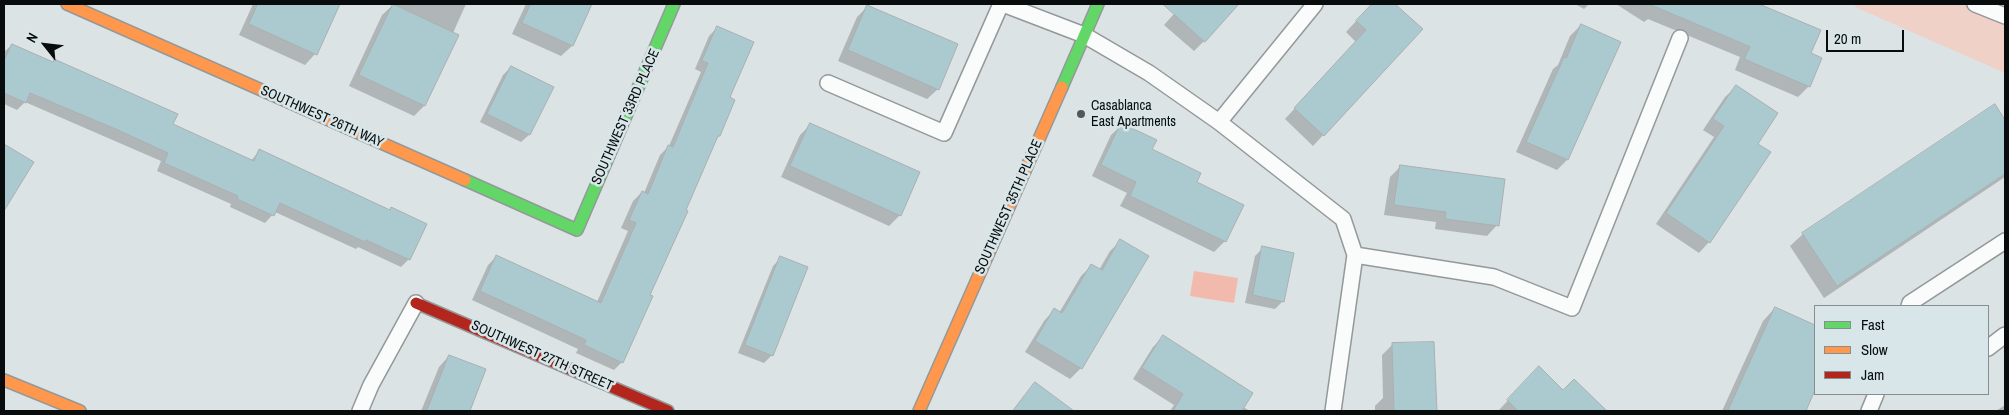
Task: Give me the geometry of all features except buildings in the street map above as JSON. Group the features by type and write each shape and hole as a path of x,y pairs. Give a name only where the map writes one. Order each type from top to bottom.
{"street":[{"name":"SOUTHWEST 26TH WAY","path":"67,4 577,230"},
{"name":"SOUTHWEST 33RD PLACE","path":"577,230 674,4"},
{"name":"SOUTHWEST 35TH PLACE","path":"919,411 1098,4"},
{"name":"SOUTHWEST 27TH STREET","path":"416,303 668,411"},
{"path":"4,380 80,411"}],"lane":[{"path":"828,83 944,133 1002,4 1084,35 1149,73 1219,122 1343,220 1355,255 1333,411"},
{"path":"1219,122 1315,4"},
{"path":"1976,4 2005,16"},
{"path":"1355,255 1494,277 1572,308 1680,38"},
{"path":"1910,305 2005,241"},
{"path":"360,411 416,303"},
{"path":"1989,347 2005,335"},
{"path":"1869,411 1876,395"}],"shaded area":[{"path":"1856,4 2005,4 2005,73 1855,7"},
{"path":"1194,271 1238,278 1234,303 1190,296"}],"traffic: fast":[{"path":"465,180 577,230 674,4"},
{"path":"1062,87 1098,4"}],"traffic: slow":[{"path":"67,4 465,180"},
{"path":"919,411 1062,87"},
{"path":"4,380 80,411"}],"traffic: jam":[{"path":"416,303 668,411"}],"place":[{"name":"Casablanca East Apartments","path":"1081,114"}]}
